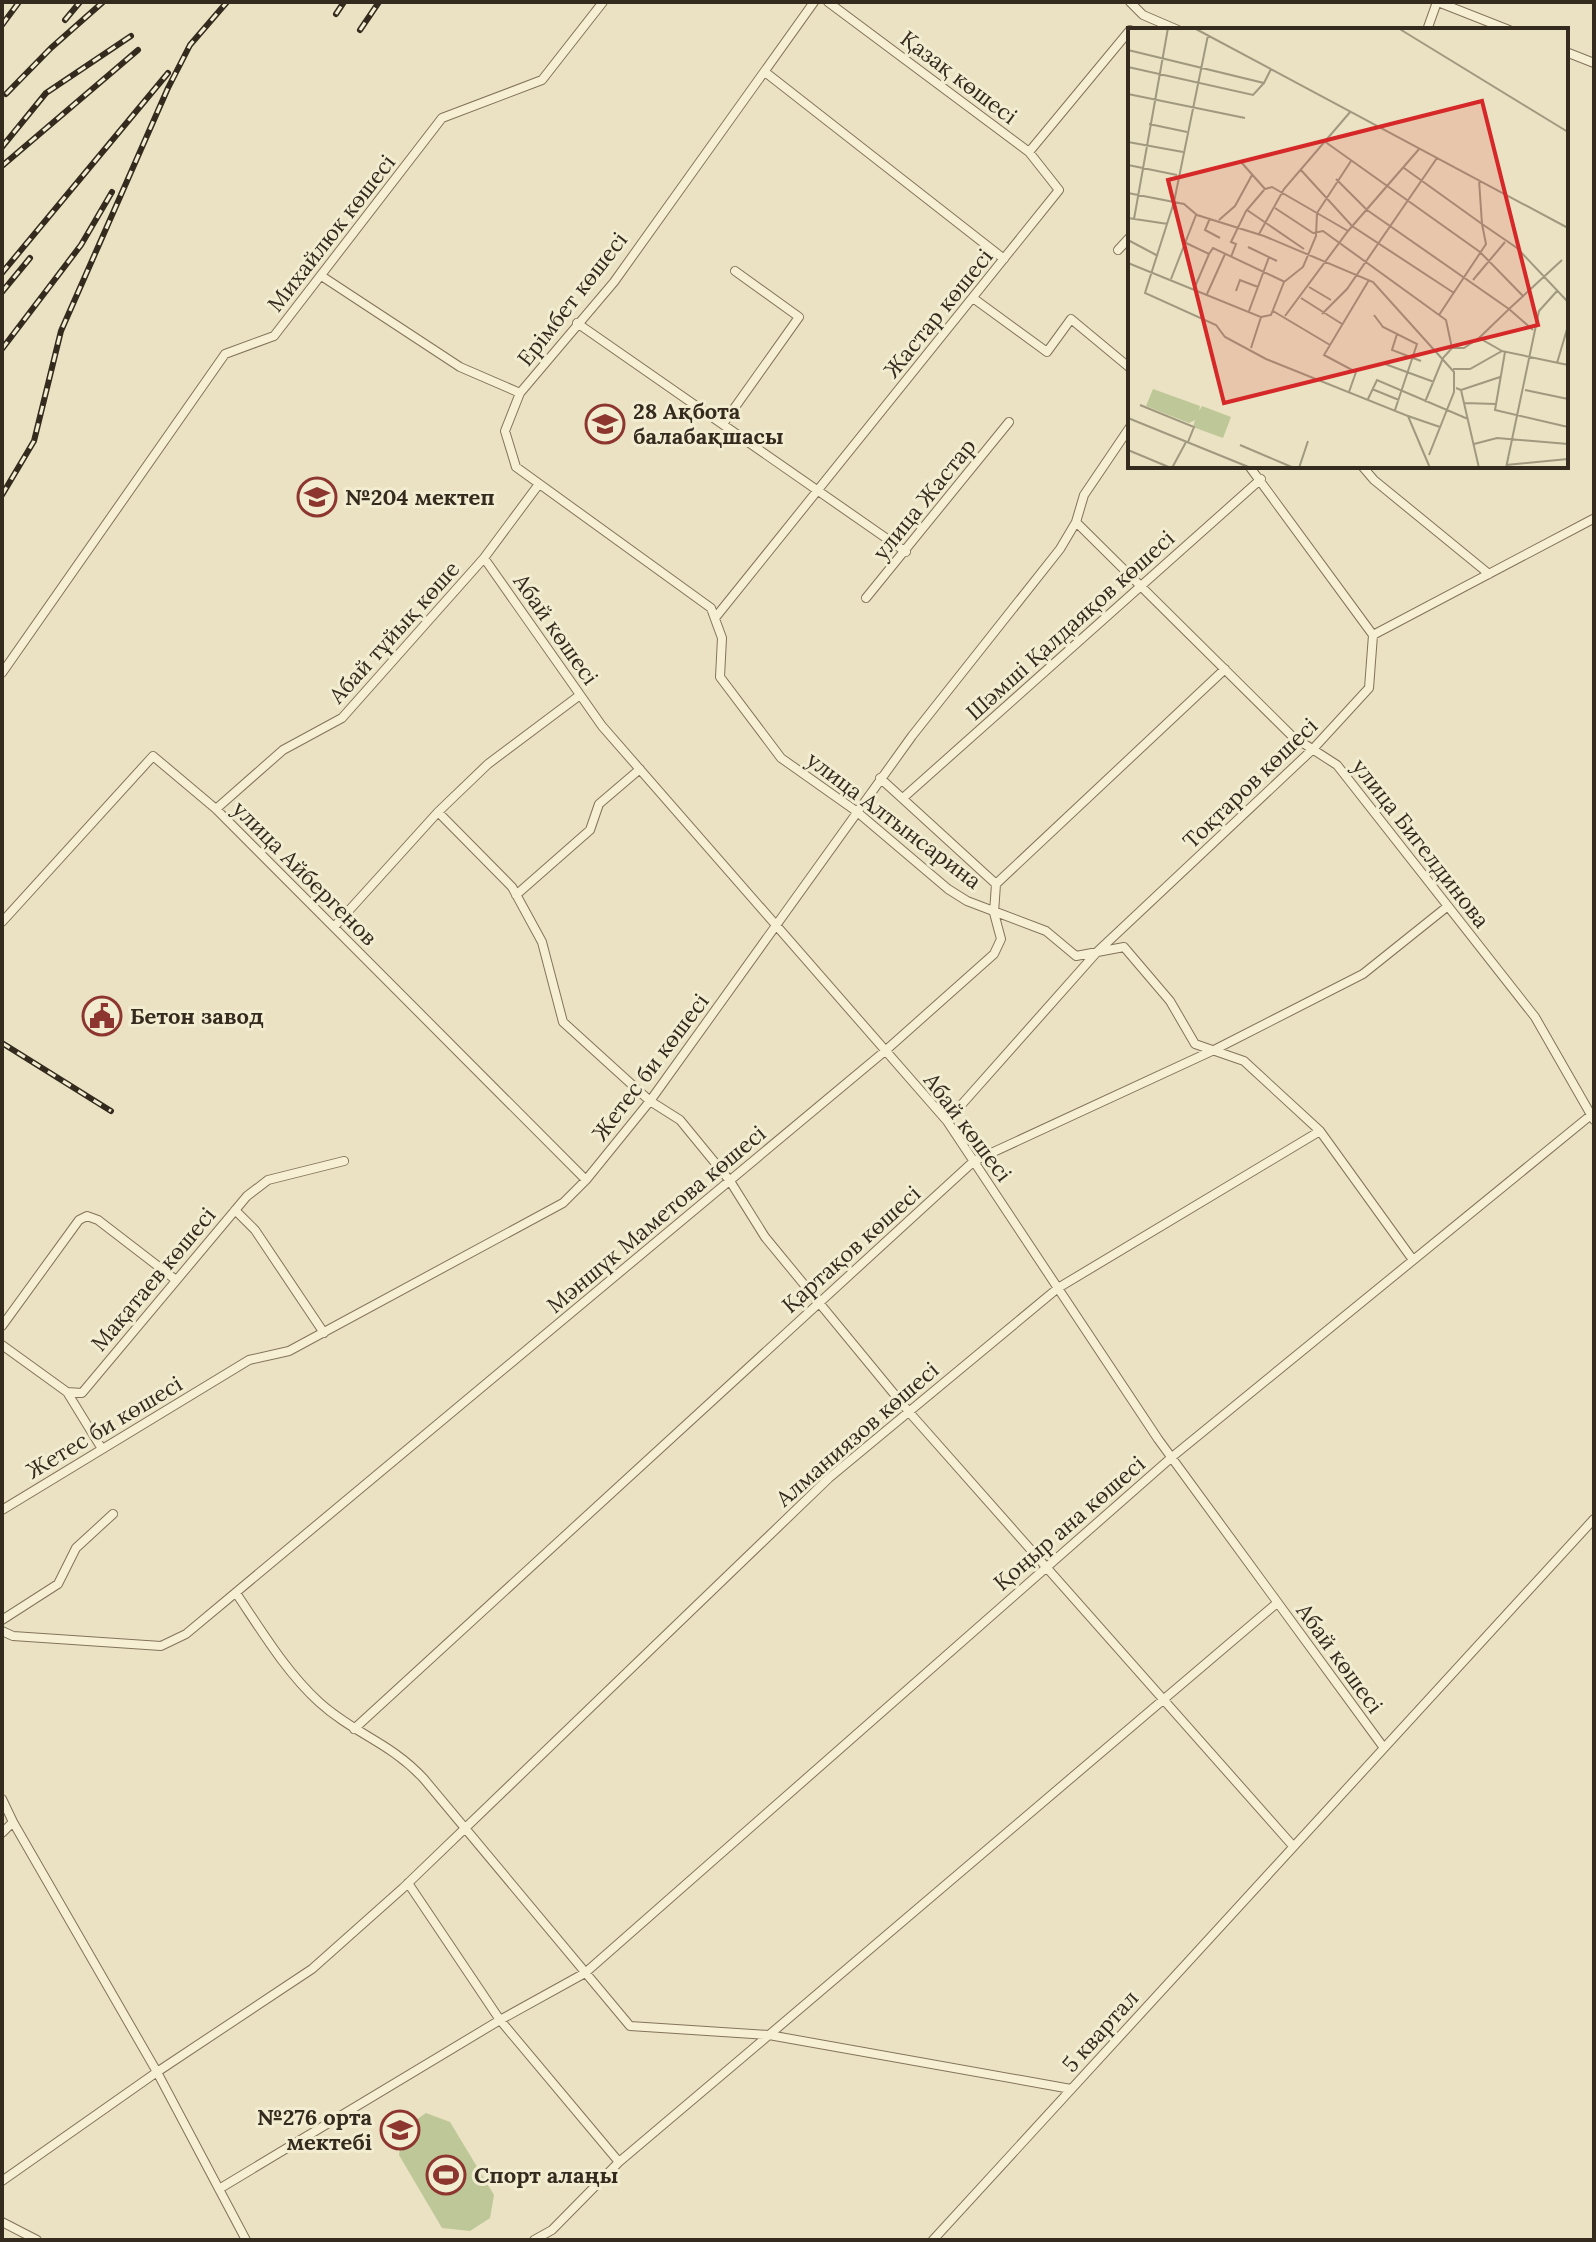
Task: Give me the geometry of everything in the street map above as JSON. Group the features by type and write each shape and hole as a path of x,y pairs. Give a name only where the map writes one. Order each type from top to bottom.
{"street":[{"name":"Михайлюк көшесі","path":"2,673 225,354 274,336 323,277 442,118 542,80 603,2"},
{"name":"Ерімбет көшесі","path":"323,277 460,367 520,393 614,282 814,2"},
{"name":"Қазақ көшесі","path":"828,2 1029,152"},
{"path":"1130,2 1143,15 1173,28"},
{"path":"1428,28 1437,2 1504,28"},
{"path":"1132,28 1143,15"},
{"path":"1029,152 1128,32"},
{"path":"1568,53 1594,63"},
{"path":"765,72 1004,259"},
{"name":"Жастар көшесі","path":"715,618 1059,190 1029,152"},
{"path":"1118,250 1128,239"},
{"path":"723,424 799,317 735,271"},
{"path":"973,298 1047,352 1071,319 1128,366"},
{"path":"577,323 906,552"},
{"path":"520,393 505,431 516,467 711,608 715,618"},
{"name":"улица Жастар","path":"866,598 1009,422"},
{"name":"Жетес би көшесі","path":"2,1510 249,1360 289,1351 563,1203 586,1180 650,1101 880,778 1060,549 1076,522 1084,495 1128,430"},
{"path":"1251,468 1373,635 1593,519"},
{"path":"1364,468 1374,480 1489,574"},
{"name":"Шәмші Қалдаяқов көшесі","path":"903,798 1261,479"},
{"name":"Абай тұйық көше","path":"216,809 283,750 342,718 484,558 539,484"},
{"name":"улица Бигелдинова","path":"1076,522 1292,736 1337,765 1535,1017 1592,1118"},
{"name":"Абай көшесі","path":"484,558 580,695 640,769 947,1121 1172,1457 1384,1748"},
{"name":"улица Алтынсарина","path":"715,618 722,638 720,677 781,758 856,811 948,889 994,913 1046,931 1076,956 1124,947 1170,1001 1195,1044 1244,1061 1320,1131 1413,1260"},
{"name":"Тоқтаров көшесі","path":"947,1121 1097,952 1313,749 1369,688 1373,635"},
{"path":"880,778 996,884 1225,669"},
{"path":"334,927 438,812 488,764 580,695"},
{"name":"улица Айбергенов","path":"2,922 153,756 216,809 586,1180"},
{"path":"516,895 590,830 599,804 640,769"},
{"path":"438,812 516,895 542,942 563,1022 650,1101 680,1120 730,1181 765,1237 909,1412 1293,1846"},
{"name":"Мәншүк Маметова көшесі","path":"2,1631 13,1636 161,1646 174,1643 885,1051 994,954 1001,939 994,913 996,884"},
{"name":"Қартақов көшесі","path":"354,1729 974,1161 1214,1050 1363,974 1448,906"},
{"name":"Қоңыр ана көшесі","path":"219,2189 500,2020 585,1973 1172,1457 1592,1118"},
{"name":"Алманиязов көшесі","path":"2,2181 157,2072 312,1969 408,1883 829,1478 1058,1288 1320,1131"},
{"name":"Мақатаев көшесі","path":"67,1392 82,1393 235,1210 268,1180 344,1161"},
{"path":"235,1210 255,1230 324,1333"},
{"path":"2,1326 79,1220 87,1216 98,1220 176,1280"},
{"path":"2,1345 67,1392 102,1449"},
{"path":"2,1620 58,1584 76,1548 113,1514"},
{"name":"5 квартал","path":"933,2240 1594,1519"},
{"path":"236,1593 275,1649 318,1702 354,1729 403,1756 465,1825 630,2026 769,2035 1071,2089"},
{"path":"534,2240 552,2230 619,2162 1277,1603"},
{"path":"2,1799 157,2072 246,2240"},
{"path":"2,1833 13,1822"},
{"path":"408,1883 500,2020 619,2162"},
{"path":"2,2222 37,2240"}],"green space":[{"name":"Спорт алаңы","path":"426,2113 450,2122 494,2195 490,2218 470,2231 442,2228 399,2155 403,2129"}],"railway":[{"path":"2,25 19,2"},
{"path":"65,20 80,2"},
{"path":"6,94 51,48 103,2"},
{"path":"2,495 34,441 61,331 168,88 190,45 227,2"},
{"path":"336,14 344,2"},
{"path":"360,30 379,2"},
{"path":"2,147 46,93 131,36"},
{"path":"2,166 138,50"},
{"path":"2,273 168,73"},
{"path":"2,349 81,245 112,192"},
{"path":"2,292 30,258"},
{"path":"2,1043 111,1111"}],"place":[{"name":"28 Ақбота балабақшасы","path":"605,424"},
{"name":"№204 мектеп","path":"317,497"},
{"name":"Бетон завод","path":"102,1016"},
{"name":"№276 орта мектебі","path":"400,2130"},
{"name":"Спорт алаңы","path":"446,2175"}]}
